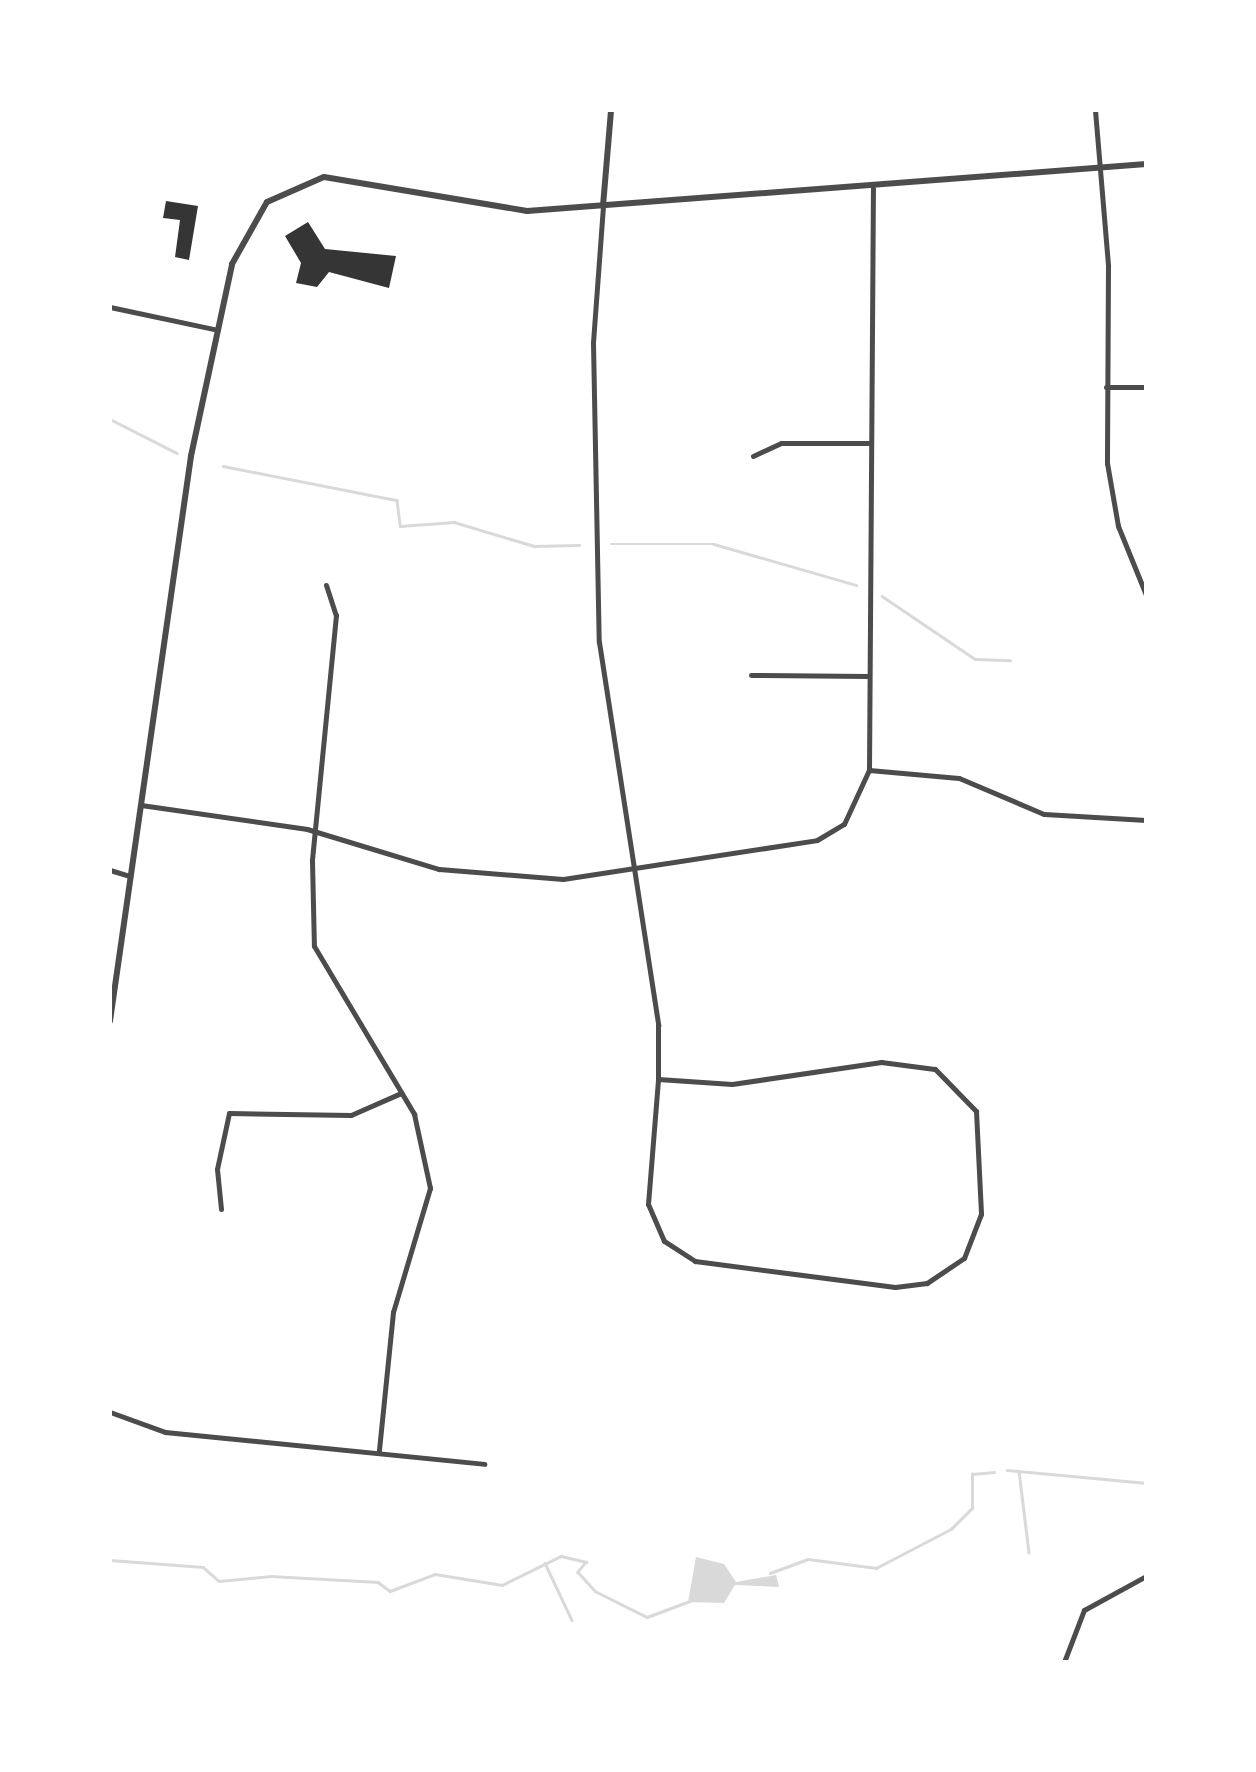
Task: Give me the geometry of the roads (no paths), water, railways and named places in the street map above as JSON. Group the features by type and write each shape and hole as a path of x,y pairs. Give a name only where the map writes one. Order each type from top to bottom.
{"street":[{"path":"611,110 593,343 599,642 634,870 658,1080 648,1204 664,1241 686,1257 906,1287 940,1276 971,1247 982,1135 972,1103 935,1069 882,1062 732,1084 658,1080"},
{"path":"1094,110 1102,169 1112,501 1146,595"},
{"path":"110,1022 218,330 251,219 306,180 346,176 496,209 873,188 1146,164"},
{"path":"141,805 316,832 439,869 563,878 634,870 825,837 857,810 869,770 873,188"},
{"path":"110,307 218,330"},
{"path":"1106,387 1146,387"},
{"path":"752,456 781,443 871,443"},
{"path":"326,585 336,615 316,832 314,946 424,1138 430,1188 393,1312 379,1451"},
{"path":"751,675 868,676"},
{"path":"869,770 959,778 1044,814 1146,820"},
{"path":"110,870 130,876"},
{"path":"222,1210 217,1169 229,1113 351,1115 401,1093"},
{"path":"110,1412 165,1432 484,1464"},
{"path":"1064,1662 1084,1610 1146,1576"}],"waterway":[{"path":"110,419 177,453"},
{"path":"223,466 397,500 400,526 454,522 534,546 579,545"},
{"path":"611,544 714,544 856,585"},
{"path":"882,596 975,659 1010,660"},
{"path":"1007,1470 1146,1483"},
{"path":"1019,1471 1029,1552"},
{"path":"770,1573 808,1559 876,1568 951,1529 972,1508 972,1474 994,1472"},
{"path":"110,1560 203,1567 219,1581 271,1576 378,1582 390,1591 435,1574 502,1585 561,1556 586,1562 578,1572 595,1591 647,1617 690,1601"},
{"path":"545,1563 572,1620"}]}
